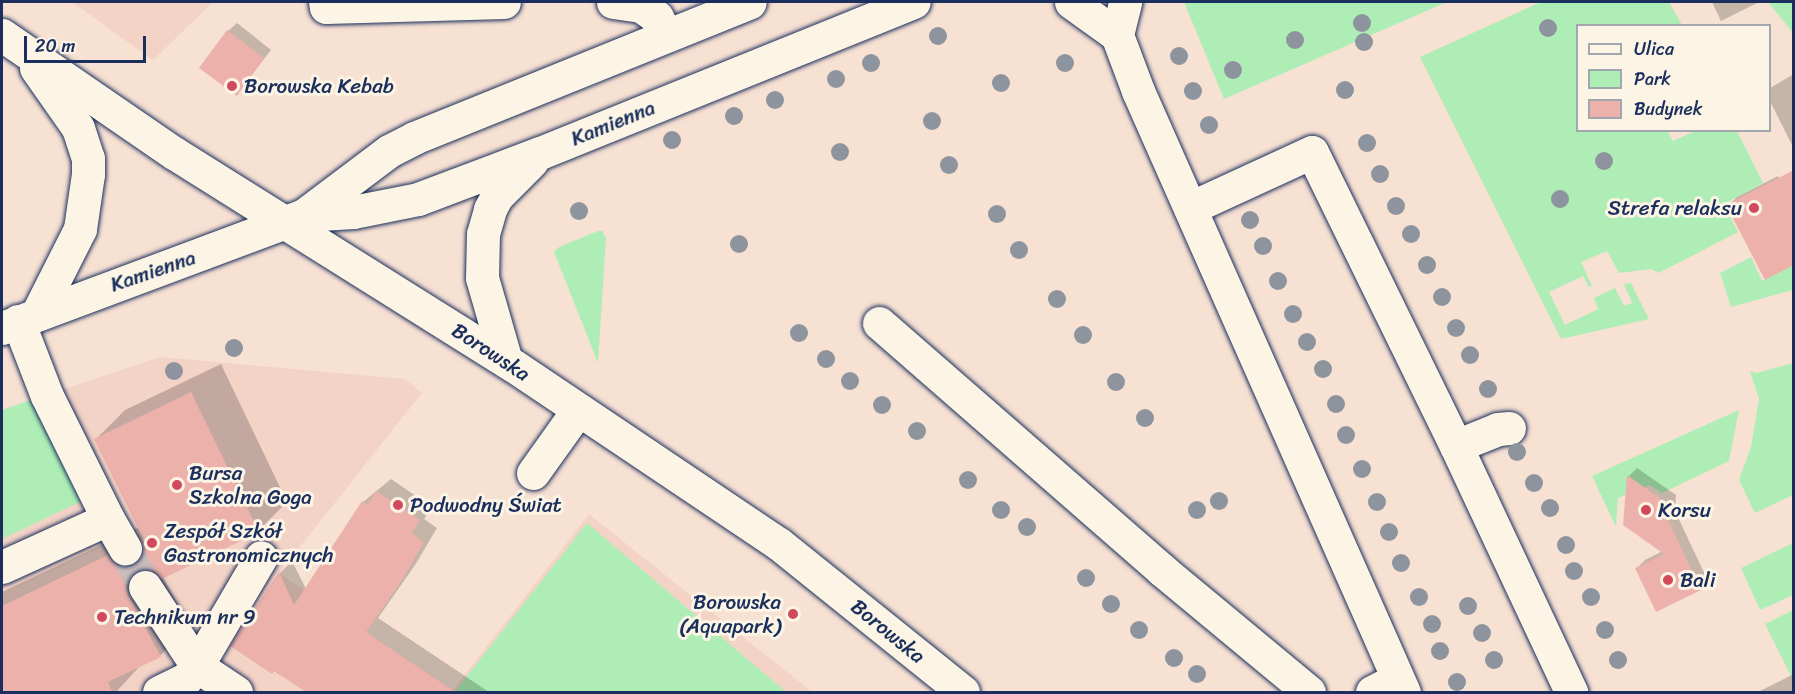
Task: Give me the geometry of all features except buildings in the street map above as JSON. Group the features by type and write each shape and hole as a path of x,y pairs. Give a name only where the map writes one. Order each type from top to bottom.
{"street":[{"path":"325,2 326,7 504,2"},
{"path":"613,2 641,6 657,17 666,36"},
{"name":"Kamienna","path":"296,219 389,151 414,138 750,2"},
{"name":"Kamienna","path":"19,320 296,219 399,204 540,153 914,2"},
{"path":"1071,2 1117,35 1138,91 1190,208 1391,688"},
{"path":"1117,35 1125,2"},
{"name":"Borowska","path":"2,35 27,55 190,163 296,219 779,544 963,693"},
{"path":"27,55 78,128 88,166 87,196 80,229 19,320 47,396 108,519 125,548"},
{"path":"1190,208 1311,152 1456,446 1571,693"},
{"path":"506,361 482,278 483,234 490,209 497,196 540,153"},
{"path":"879,323 1162,570 1309,693"},
{"path":"533,473 578,410"},
{"path":"1456,446 1498,429 1509,428"},
{"path":"2,567 108,519"},
{"path":"159,693 186,679 197,666 261,557"},
{"path":"145,587 197,666 236,693"}],"shaded area":[{"path":"72,2 213,2 153,60"},
{"name":"Zespół Szkół Gastronomicznych","path":"160,357 405,379 422,393 279,573 453,690 589,514 812,692 2,692 2,410"}],"green space":[{"path":"1184,2 1447,2 1224,99"},
{"path":"1541,2 1669,2 1681,24 1576,24 1576,132 1668,132 1673,141 1693,132 1738,132 1763,183 1724,204 1738,232 1659,273 1651,269 1619,273 1607,251 1581,262 1592,286 1589,287 1583,276 1549,292 1565,325 1598,309 1594,298 1615,288 1624,306 1632,303 1624,284 1631,283 1649,319 1561,339 1420,57"},
{"path":"1768,2 1793,2 1793,33"},
{"path":"602,231 606,238 598,363 554,252 559,247"},
{"path":"1751,257 1762,281 1793,265 1793,290 1731,307 1720,273"},
{"path":"1793,363 1793,495 1755,513 1739,480 1751,447 1759,399 1750,371 1757,373"},
{"path":"36,398 80,502 2,539 2,410"},
{"path":"1739,410 1729,461 1662,493 1649,485 1618,498 1616,527 1592,476"},
{"path":"587,523 786,692 459,692 456,690"},
{"path":"1793,543 1793,595 1760,610 1741,568"},
{"path":"1793,610 1794,680 1765,624"}],"tunnel":[{"path":"125,548 145,587"}],"place":[{"name":"Borowska Kebab","path":"232,86"},
{"name":"Strefa relaksu","path":"1754,208"},
{"name":"Bursa Szkolna Goga","path":"177,485"},
{"name":"Podwodny Świat","path":"398,505"},
{"name":"Korsu","path":"1646,510"},
{"name":"Zespół Szkół Gastronomicznych","path":"152,543"},
{"name":"Bali","path":"1668,580"},
{"name":"Borowska (Aquapark)","path":"793,614"},
{"name":"Technikum nr 9","path":"102,617"}]}
